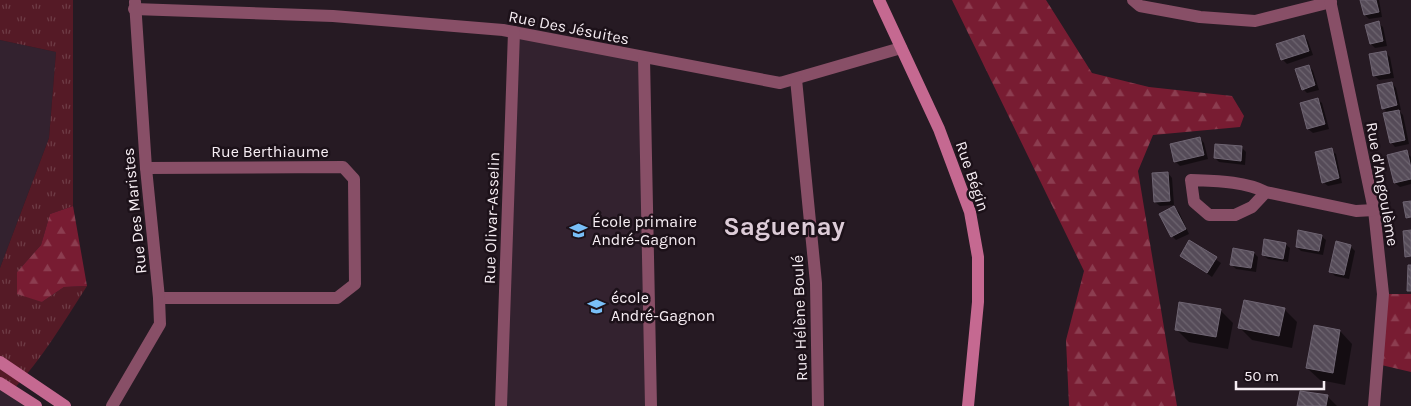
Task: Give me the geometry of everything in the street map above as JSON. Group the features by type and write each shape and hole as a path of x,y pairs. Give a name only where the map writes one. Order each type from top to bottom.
{"street":[{"name":"Rue Bégin","path":"879,0 939,130 970,212 978,257 978,302 968,406"},
{"path":"1133,0 1140,6 1200,17 1255,21 1330,1"},
{"name":"Rue d'Angoulème","path":"1330,1 1374,210 1382,294 1374,406"},
{"name":"Rue Des Jésuites","path":"134,4 333,16 514,32 780,83 796,80 901,48"},
{"name":"Rue Des Maristes","path":"112,406 160,324 134,4"},
{"name":"Rue Olivar-Asselin","path":"501,406 514,32"},
{"path":"644,58 651,406"},
{"name":"Rue Hélène Boulé","path":"796,80 816,283 818,406"},
{"name":"Rue Berthiaume","path":"146,168 343,167 354,179 355,284 337,298 159,298"},
{"path":"1266,192 1252,207 1235,215 1209,215 1194,202 1191,180 1223,181 1356,211 1374,210"},
{"path":"0,362 65,406"},
{"path":"0,383 36,406"}],"shaded area":[{"name":"École primaire André-Gagnon","path":"511,37 644,57 653,406 506,406"},
{"path":"0,40 56,52 49,138 0,268"},
{"path":"0,385 32,406 0,406"}],"green space":[{"path":"0,0 73,0 73,206 50,214 41,245 17,272 42,302 64,287 87,286 43,353 12,391 0,383 0,268 49,138 56,52 0,40"},
{"path":"952,0 1046,0 1092,73 1149,87 1232,96 1244,116 1240,127 1153,135 1138,171 1177,406 1069,406 1066,340 1084,271"},
{"path":"73,206 87,286 64,287 42,302 17,294 17,272 41,245 50,214"},
{"path":"1383,294 1411,294 1411,372 1377,364"}],"building":[{"path":"1360,0 1376,0 1379,12 1364,15"},
{"path":"1379,21 1383,41 1370,44 1365,25"},
{"path":"1304,35 1309,51 1281,60 1276,44"},
{"path":"1386,51 1390,73 1373,76 1369,54"},
{"path":"1309,65 1315,85 1302,90 1295,69"},
{"path":"1392,82 1397,105 1382,109 1377,85"},
{"path":"1318,98 1325,124 1307,129 1300,103"},
{"path":"1399,110 1405,140 1390,143 1383,113"},
{"path":"1200,137 1204,155 1174,162 1170,144"},
{"path":"1215,144 1242,146 1241,161 1214,158"},
{"path":"1332,148 1339,178 1322,183 1315,152"},
{"path":"1407,150 1411,168 1411,179 1394,183 1387,155"},
{"path":"1168,172 1170,201 1154,202 1152,173"},
{"path":"1411,201 1411,217 1406,218 1403,202"},
{"path":"1174,206 1186,229 1171,237 1159,214"},
{"path":"1298,230 1322,235 1319,251 1296,247"},
{"path":"1411,230 1411,256 1405,257 1403,231"},
{"path":"1264,239 1286,243 1283,259 1262,255"},
{"path":"1189,240 1217,257 1207,273 1180,256"},
{"path":"1336,241 1351,245 1344,275 1329,272"},
{"path":"1233,248 1254,252 1251,268 1230,265"},
{"path":"1408,265 1411,265 1411,291 1407,291"},
{"path":"1244,300 1285,308 1279,336 1238,328"},
{"path":"1179,302 1221,309 1216,337 1175,330"},
{"path":"1314,325 1340,330 1333,373 1306,368"},
{"path":"1300,391 1328,395 1326,406 1297,406"}],"place":[{"name":"École primaire André-Gagnon","path":"578,230"},
{"name":"école André-Gagnon","path":"597,306"}],"district":[{"name":"Saguenay","path":"784,226"}]}
